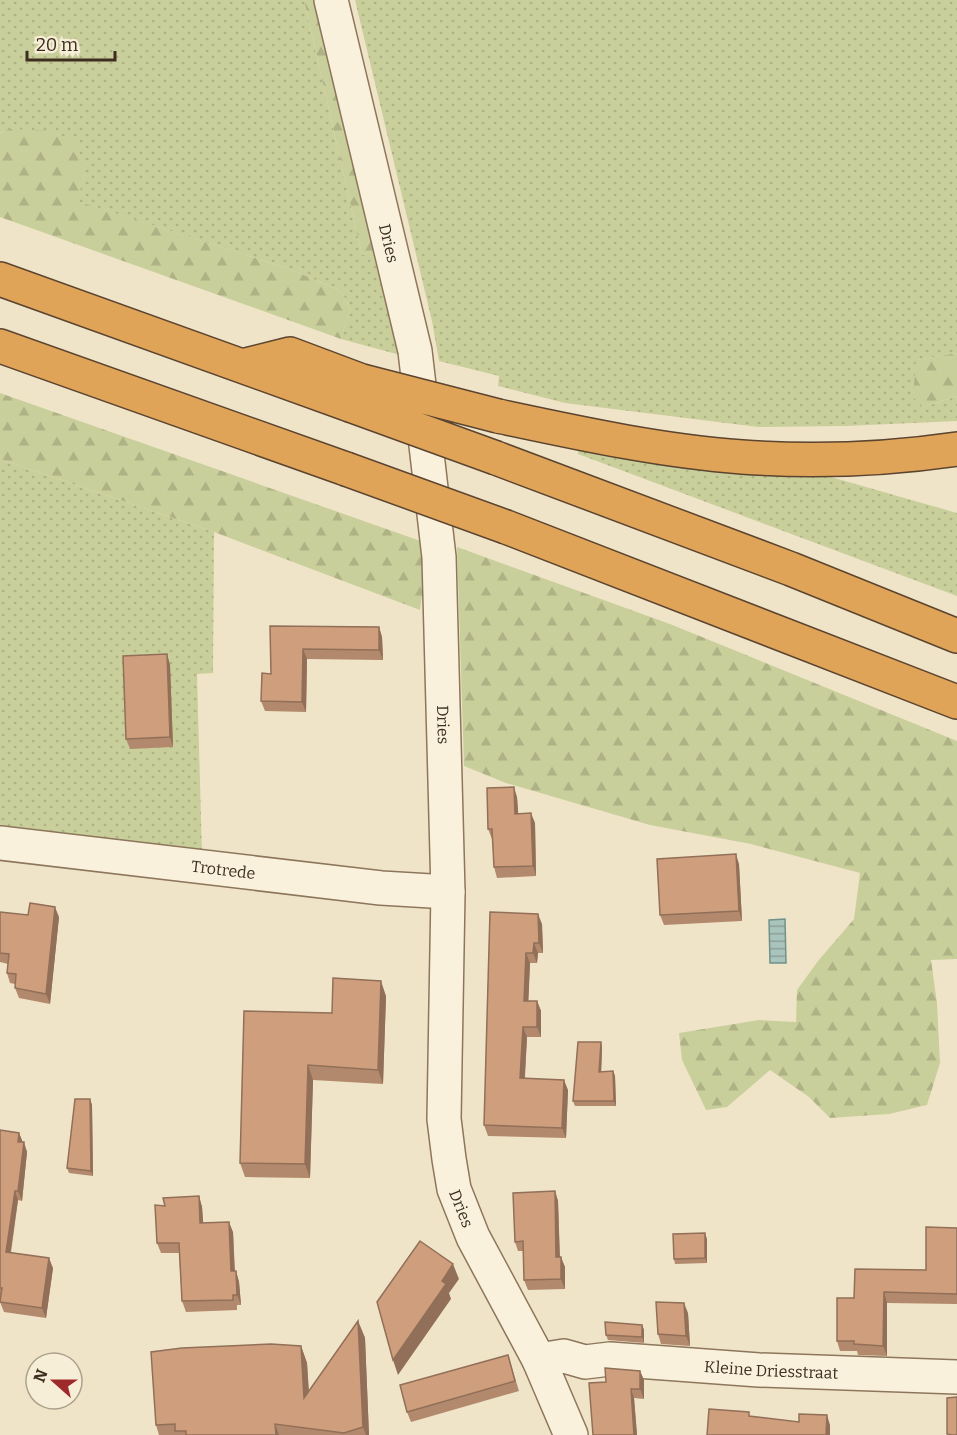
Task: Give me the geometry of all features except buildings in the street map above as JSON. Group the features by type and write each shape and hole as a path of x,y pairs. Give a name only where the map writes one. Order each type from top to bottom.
{"highway":[{"path":"0,279 242,366 356,393 498,416 622,442 742,457 840,459 957,449"},
{"path":"0,346 506,527 957,702"},
{"path":"356,393 496,458 791,569 957,636"}],"street":[{"name":"Dries","path":"331,0 415,351 439,556 448,892 444,1119 453,1179 473,1237 539,1360 571,1435"},
{"name":"Trotrede","path":"0,843 381,888 448,892"},
{"name":"Kleine Driesstraat","path":"539,1360 564,1356 585,1362 610,1359 759,1370 957,1377"},
{"path":"556,1399 572,1382 585,1362"}],"green space":[{"path":"0,0 304,0 362,255 378,250 400,355 341,339 350,308 341,291 290,269 76,201 85,174 9,129 0,133"},
{"path":"304,0 320,0 378,250 362,255"},
{"path":"355,0 957,0 957,353 917,360 923,407 957,396 957,421 758,427 565,403 498,386 499,376 439,361 432,321"},
{"path":"9,129 54,131 77,144 85,174 77,201 290,269 341,291 350,308 341,339 0,217 0,133"},
{"path":"957,353 957,396 923,407 913,397 916,360"},
{"path":"0,393 429,544 420,610 214,532 0,459"},
{"path":"578,447 817,473 957,513 957,596 578,454"},
{"path":"0,459 214,532 213,673 197,674 202,855 0,828"},
{"path":"457,547 670,624 957,741 957,959 931,960 937,1003 940,1063 927,1105 889,1114 830,1118 809,1097 770,1070 727,1107 706,1110 682,1060 679,1033 759,1020 796,1022 797,990 854,919 860,873 751,844 650,825 506,783 464,766"}],"water":[{"path":"785,919 786,963 770,963 769,920"}]}
